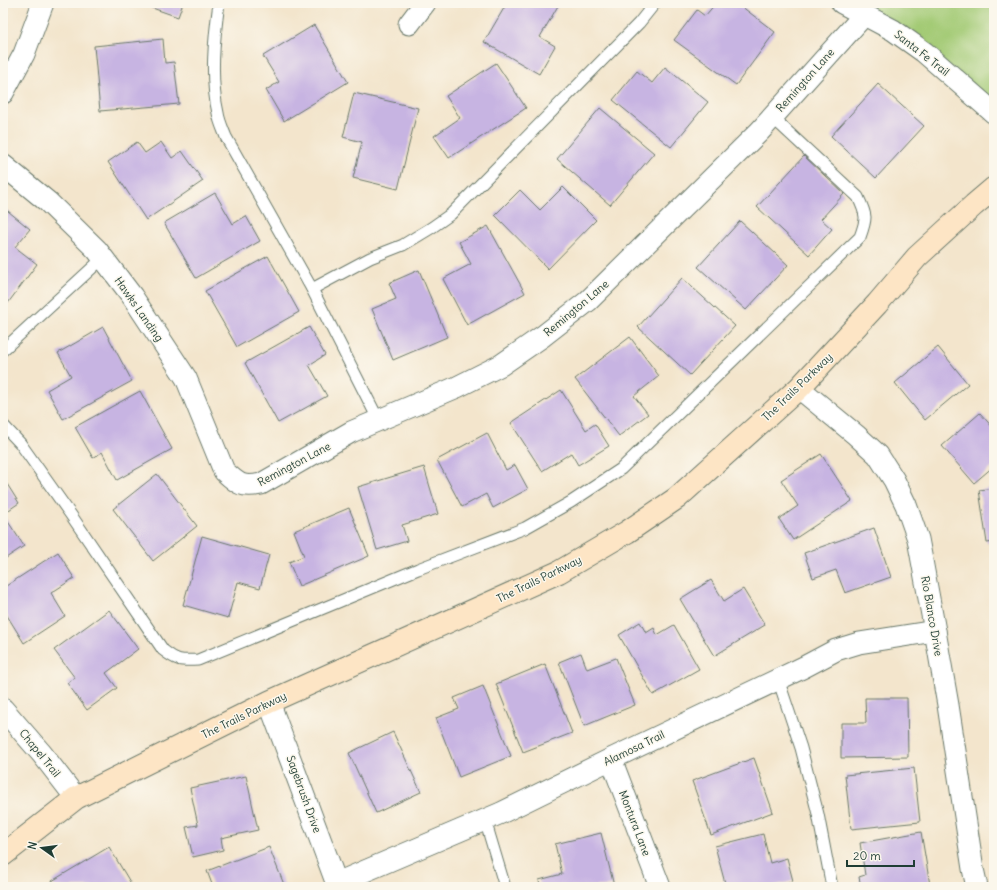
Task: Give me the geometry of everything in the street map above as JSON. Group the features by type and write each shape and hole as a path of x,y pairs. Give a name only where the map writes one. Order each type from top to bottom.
{"street":[{"path":"3,93 24,54 43,3"},
{"path":"409,24 425,3"},
{"name":"Santa Fe Trail","path":"855,8 893,30 924,52 994,113"},
{"name":"Remington Lane","path":"236,482 250,486 261,484 351,432 456,387 501,365 543,336 588,301 754,137 772,117 855,8"},
{"name":"Hawks Landing","path":"3,165 48,202 97,250 132,296 186,378 224,471 236,482"},
{"name":"The Trails Parkway","path":"3,855 76,798 269,702 559,572 627,532 677,498 799,388 877,304 917,257 994,188"},
{"name":"Rio Blanco Drive","path":"799,388 878,455 894,480 906,505 918,539 948,705 977,887"},
{"name":"Alamosa Trail","path":"337,885 485,820 836,650 859,643 935,631"},
{"name":"Sagebrush Drive","path":"269,702 337,885"},
{"name":"Chapel Trail","path":"3,709 42,754 76,798"},
{"name":"Montura Lane","path":"611,759 660,887"}],"lane":[{"path":"219,3 215,45 214,86 218,115 226,136 312,289 379,421"},
{"path":"312,289 370,258 403,245 451,214 639,23 655,3"},
{"path":"3,425 20,443 71,515 162,650 172,657 184,661 198,660 418,569 525,528 571,502 621,469 860,237 865,222 864,210 858,197 772,117"},
{"path":"3,350 103,258"},
{"path":"778,679 801,748 818,814 832,887"},
{"path":"485,820 506,887"}],"green space":[{"path":"842,3 994,3 994,113"}],"building":[{"path":"138,3 183,3 178,17"},
{"path":"507,3 559,4 540,37 555,46 539,74 484,42"},
{"path":"716,3 737,3 775,32 736,85 674,40 697,10 705,16"},
{"path":"314,25 348,82 284,121 266,90 279,82 263,56"},
{"path":"163,39 165,63 174,62 179,104 100,111 94,46"},
{"path":"496,63 526,108 449,158 434,136 460,118 446,96"},
{"path":"665,67 708,102 671,147 613,100 637,71 652,83"},
{"path":"878,84 924,126 876,178 831,136"},
{"path":"354,93 418,108 398,189 353,178 362,142 343,137"},
{"path":"600,108 654,153 610,205 557,159"},
{"path":"137,142 145,153 161,142 172,158 182,151 203,181 146,220 108,162"},
{"path":"804,156 844,194 821,219 832,229 809,255 757,207"},
{"path":"563,187 596,220 548,269 495,215 520,190 540,210"},
{"path":"215,193 233,224 246,216 260,241 196,278 164,223"},
{"path":"3,207 30,229 15,247 37,264 8,303 3,299"},
{"path":"740,221 788,265 746,310 698,267"},
{"path":"488,226 525,293 467,325 443,279 471,264 459,242"},
{"path":"268,256 299,312 237,347 205,291"},
{"path":"419,270 447,337 393,360 372,309 396,299 389,283"},
{"path":"682,278 735,326 690,375 638,327"},
{"path":"103,327 132,381 63,419 47,390 71,376 58,353"},
{"path":"309,327 325,355 309,365 327,396 278,423 245,363"},
{"path":"630,337 659,376 634,396 648,414 619,436 575,379"},
{"path":"938,347 968,384 925,420 895,383"},
{"path":"561,390 586,430 595,424 609,446 578,465 571,453 542,471 511,423"},
{"path":"140,391 172,449 117,480 102,452 93,458 75,427"},
{"path":"980,413 994,429 994,466 974,483 942,446"},
{"path":"487,433 506,470 515,465 528,489 493,508 486,494 462,507 437,460"},
{"path":"821,454 852,501 793,540 779,519 798,506 781,480"},
{"path":"424,467 438,514 402,525 407,541 377,550 358,487"},
{"path":"157,474 197,526 153,561 113,509"},
{"path":"7,484 19,503 3,514 3,487"},
{"path":"994,488 994,542 987,543 979,490"},
{"path":"349,508 369,556 299,586 289,562 304,556 294,531"},
{"path":"3,514 24,546 3,560"},
{"path":"874,528 891,577 845,593 836,570 813,578 804,553"},
{"path":"202,536 269,555 260,588 238,582 228,618 183,605"},
{"path":"58,552 74,578 51,593 65,616 24,643 3,609 3,588"},
{"path":"711,580 724,601 743,589 765,625 714,656 680,599"},
{"path":"109,610 138,649 106,673 117,688 87,710 67,683 75,678 54,650"},
{"path":"640,622 646,633 654,628 657,635 674,625 699,669 653,695 619,635"},
{"path":"581,653 587,669 616,658 635,705 584,726 559,662"},
{"path":"545,664 572,733 523,752 496,684"},
{"path":"483,686 511,756 459,777 436,718 459,709 454,698"},
{"path":"865,698 907,698 908,757 841,758 841,723 866,723"},
{"path":"393,732 421,792 376,813 349,753"},
{"path":"754,758 773,812 711,835 692,781"},
{"path":"914,768 920,822 851,829 845,775"},
{"path":"246,776 258,830 221,838 223,850 193,857 186,827 198,825 190,788"},
{"path":"921,832 930,885 918,887 861,887 859,877 865,875 860,843"},
{"path":"601,833 614,886 540,887 539,880 562,874 555,844"},
{"path":"763,834 770,863 787,858 793,881 769,887 726,887 715,846"},
{"path":"109,847 133,887 55,887 52,881"},
{"path":"269,847 285,887 213,887 207,871"}]}
